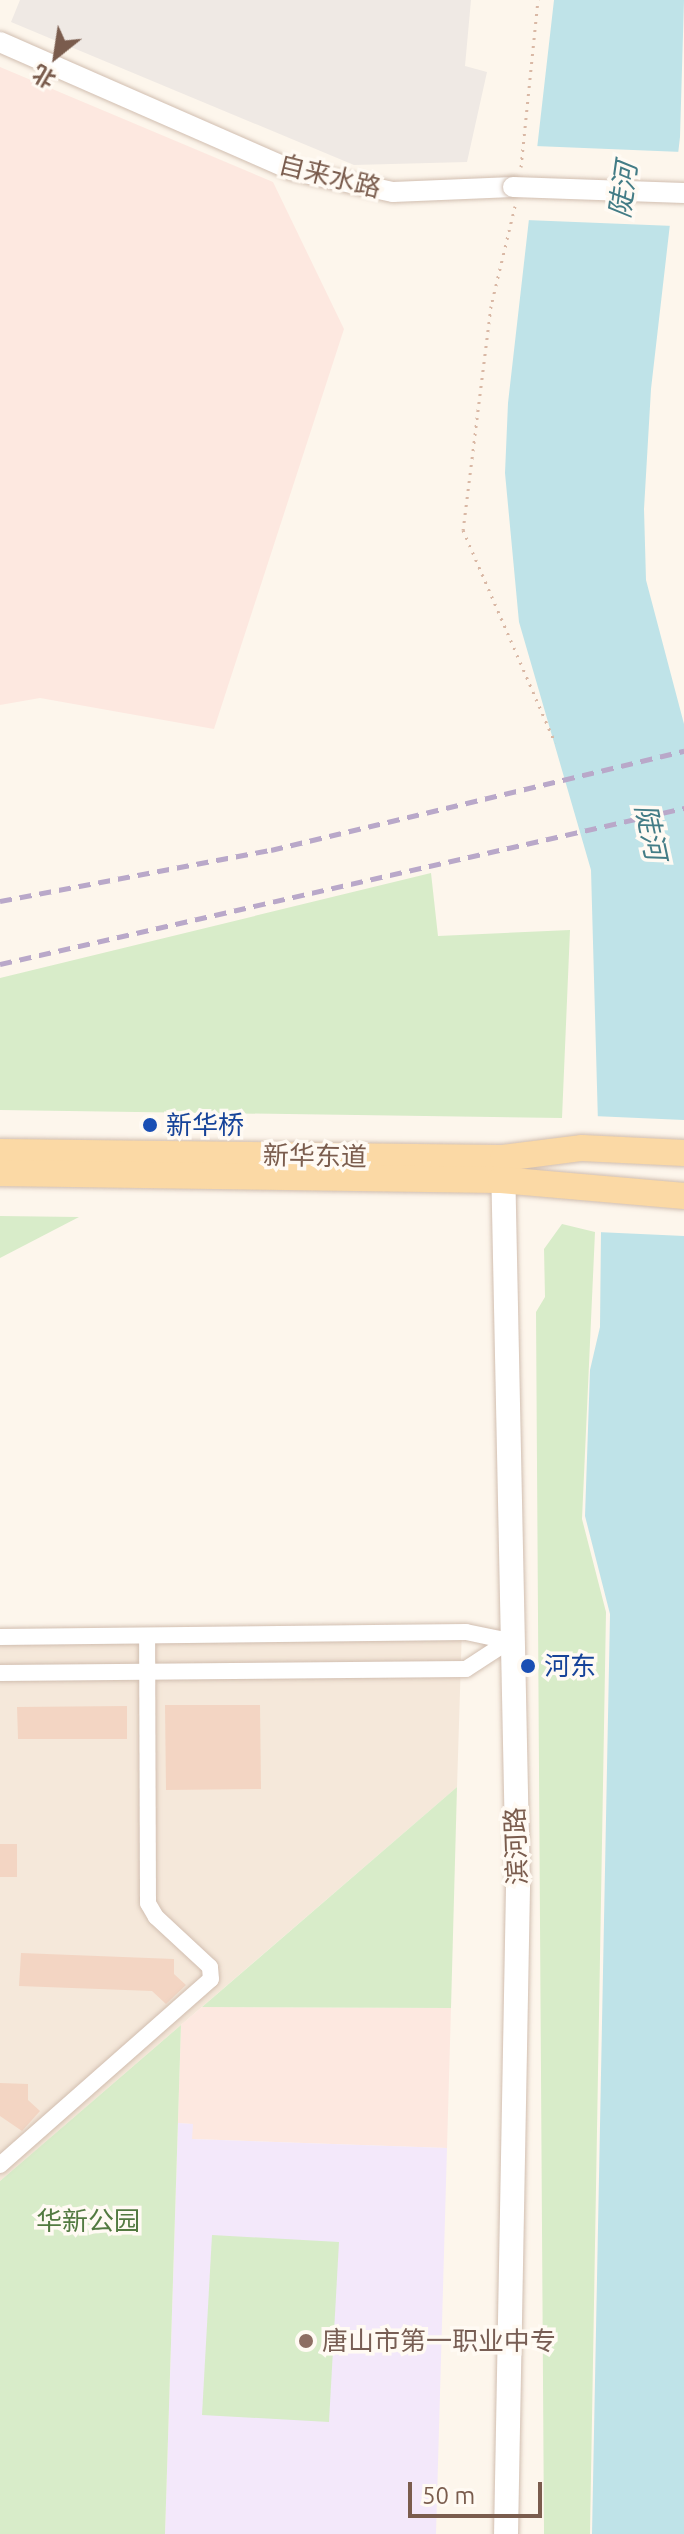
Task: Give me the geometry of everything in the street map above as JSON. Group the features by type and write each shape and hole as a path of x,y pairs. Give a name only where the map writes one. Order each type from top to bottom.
{"main road":[{"name":"新华东道","path":"0,1173 502,1169 582,1148 684,1153"},
{"name":"新华东道","path":"0,1152 502,1169 582,1189 684,1196"},
{"name":"滨河路","path":"502,1169 509,1641 518,1887 506,2534"}],"street":[{"name":"自来水路","path":"0,42 291,170 393,192 517,185 684,193"},
{"path":"0,1637 466,1632 509,1641"},
{"path":"0,2165 211,1979 210,1967 156,1917 148,1903 147,1636"},
{"path":"0,1673 466,1669 509,1641"}],"path":[{"path":"538,0 517,185 491,306 463,530 555,743"}],"shaded area":[{"path":"20,0 471,0 465,66 487,72 467,162 354,165 11,22"},
{"path":"0,67 273,182 344,329 214,729 40,698 0,705"},
{"path":"462,1627 457,1787 0,2181 0,1629"},
{"path":"202,2007 451,2008 447,2148 192,2139 192,2124 178,2123 181,2025"},
{"name":"唐山市第一职业中专","path":"178,2123 193,2124 192,2139 447,2148 436,2534 165,2534"}],"green space":[{"path":"431,873 438,936 570,930 562,1118 0,1110 0,978"},
{"path":"0,1216 79,1217 0,1258"},
{"path":"562,1224 595,1232 582,1519 606,1612 590,2534 544,2534 536,1312 545,1297 544,1249"},
{"path":"457,1787 451,2008 202,2007"},
{"name":"华新公园","path":"181,2025 165,2534 0,2534 0,2181"},
{"path":"212,2235 339,2242 329,2422 202,2415"}],"water":[{"name":"陡河","path":"554,0 684,0 680,137 651,389 644,509 646,580 684,724 684,2534 592,2534 610,1614 585,1516 590,1370 600,1327 601,1232 591,870 519,622 505,473 508,403"}],"pier":[{"path":"535,146 682,152 674,226 526,220"},
{"path":"593,1116 684,1120 684,1236 597,1232"}],"building":[{"path":"165,1705 260,1705 261,1789 166,1790"},
{"path":"127,1706 127,1739 18,1739 17,1707"},
{"path":"0,1844 17,1844 17,1877 0,1877"},
{"path":"21,1953 174,1959 174,1974 186,1985 166,2004 152,1991 19,1986"},
{"path":"0,2083 28,2084 28,2100 40,2111 22,2131 0,2116"}],"railway":[{"path":"0,901 271,850 684,751"},
{"path":"0,964 684,808"}],"place":[{"name":"新华桥","path":"150,1125"},
{"name":"河东","path":"528,1666"},
{"name":"唐山市第一职业中专","path":"306,2341"}]}
